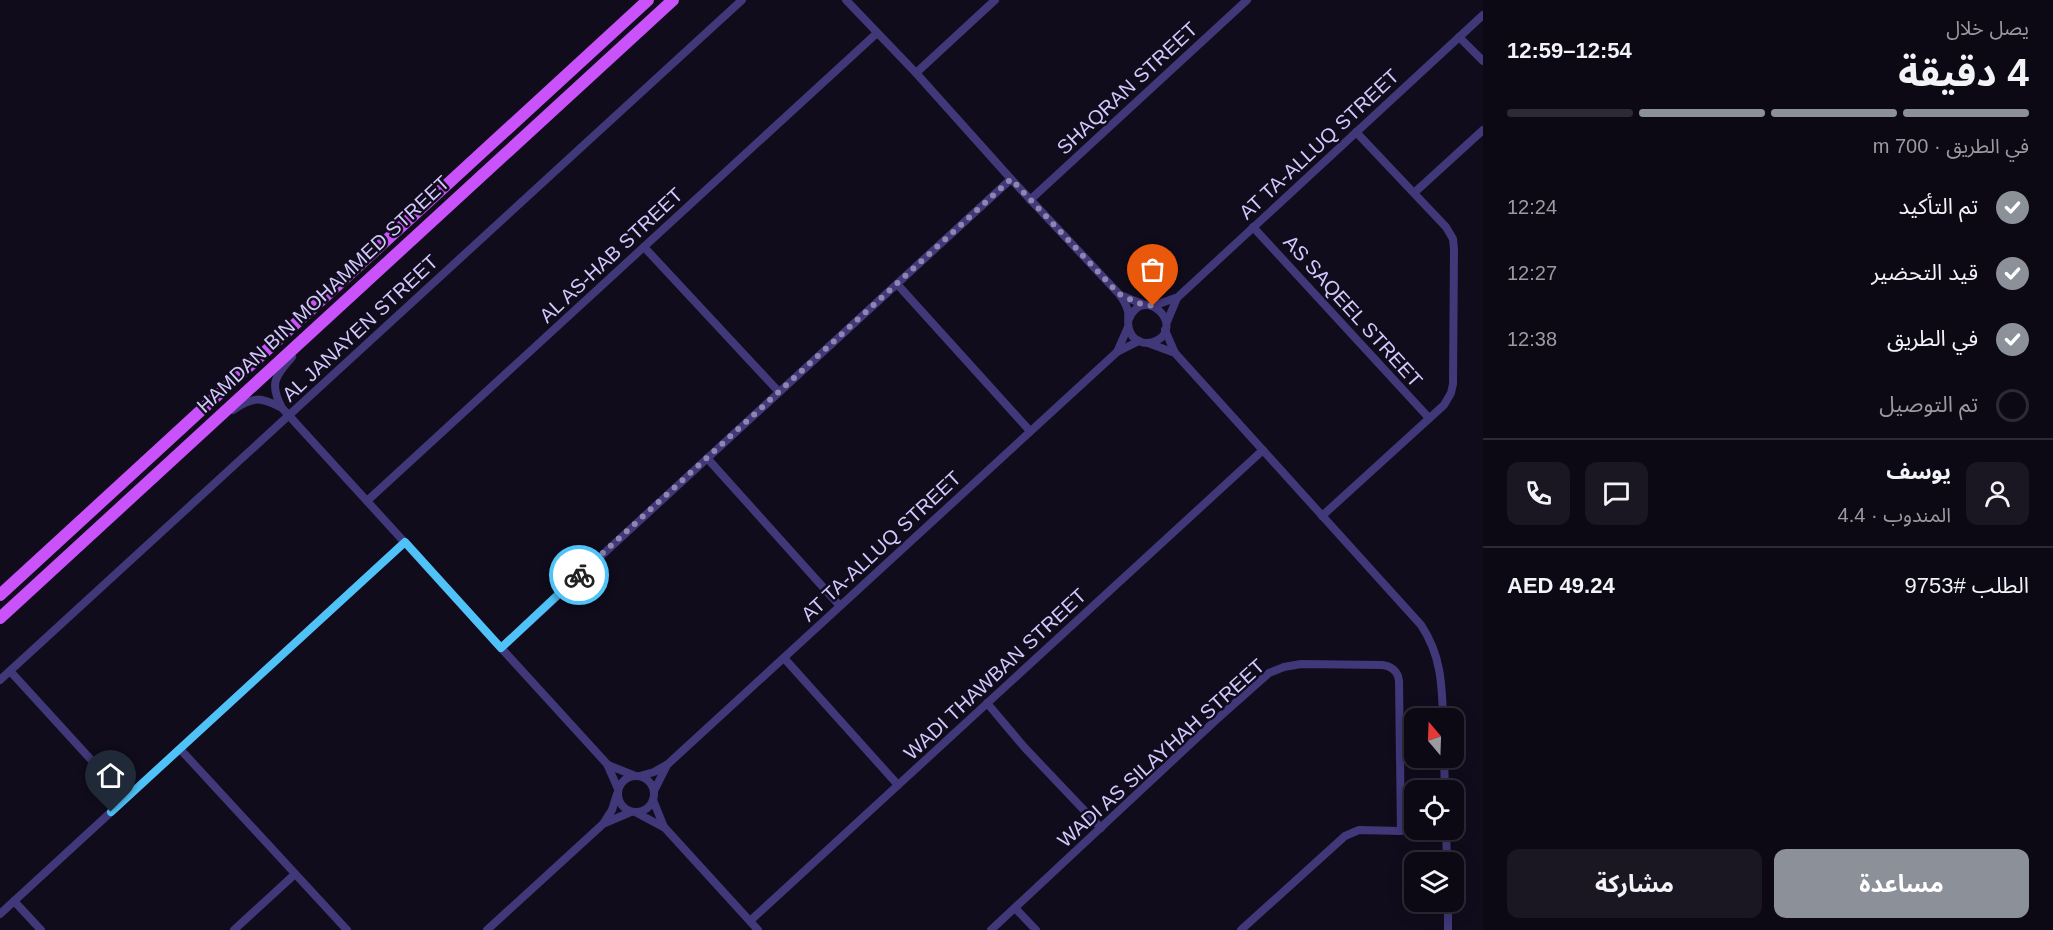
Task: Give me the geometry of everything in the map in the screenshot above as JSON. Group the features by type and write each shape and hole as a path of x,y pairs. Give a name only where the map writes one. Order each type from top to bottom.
{"main road":[{"name":"HAMDAN BIN MOHAMMED STREET","path":"0,595 648,0"},
{"name":"HAMDAN BIN MOHAMMED STREET","path":"0,618 673,0"}],"street":[{"name":"AL JANAYEN STREET","path":"0,680 742,0"},
{"path":"846,0 1119,294 1126,306 1131,333 1139,341 1175,353"},
{"path":"916,73 995,0"},
{"name":"SHAQRAN STREET","path":"1030,200 1247,0"},
{"name":"AT TA-ALLUQ STREET","path":"1166,327 1178,297 1483,15"},
{"name":"AL AS-HAB STREET","path":"367,501 877,33"},
{"path":"1460,37 1483,61"},
{"path":"1414,194 1483,130"},
{"path":"1322,516 1447,402 1452,388 1454,249 1449,231 1356,132"},
{"path":"501,648 1011,179"},
{"name":"AS SAQEEL STREET","path":"1253,227 1429,418"},
{"path":"644,247 779,393"},
{"path":"897,284 1030,431"},
{"path":"1119,294 1163,313 1175,353 1414,616 1427,634 1439,665 1442,708"},
{"name":"AT TA-ALLUQ STREET","path":"1149,305 1178,297"},
{"path":"1129,322 1133,311 1149,305"},
{"name":"AT TA-ALLUQ STREET","path":"1117,352 1129,322"},
{"path":"1148,343 1157,340 1166,327"},
{"path":"307,336 276,379 274,389 282,408 607,764 622,807 665,828"},
{"name":"AT TA-ALLUQ STREET","path":"654,791 668,764 1117,352 1139,341"},
{"path":"203,432 249,401 263,399 282,408"},
{"name":"WADI THAWBAN STREET","path":"750,921 1263,450"},
{"path":"707,458 840,606"},
{"path":"0,914 405,542"},
{"path":"784,657 898,785"},
{"name":"WADI AS SILAYHAH STREET","path":"991,930 1269,673 1301,664 1382,665 1394,669 1399,681 1401,831 1359,830 1345,836 1241,930"},
{"path":"10,671 126,798"},
{"path":"987,703 1025,748 1101,828"},
{"path":"180,749 347,930"},
{"path":"603,824 649,807 654,791 648,780 607,764"},
{"name":"AT TA-ALLUQ STREET","path":"638,776 668,764"},
{"path":"488,930 603,824 612,810 625,779 638,776"},
{"path":"653,800 665,828 758,930"},
{"path":"234,930 295,874"},
{"path":"14,901 41,930"},
{"path":"1015,908 1036,930"},
{"path":"1448,912 1448,930"}],"way so far":[{"path":"579,575 1011,179 1119,294 1132,301 1153,306"}],"route":[{"path":"111,812 405,542 501,648 579,575"}]}
